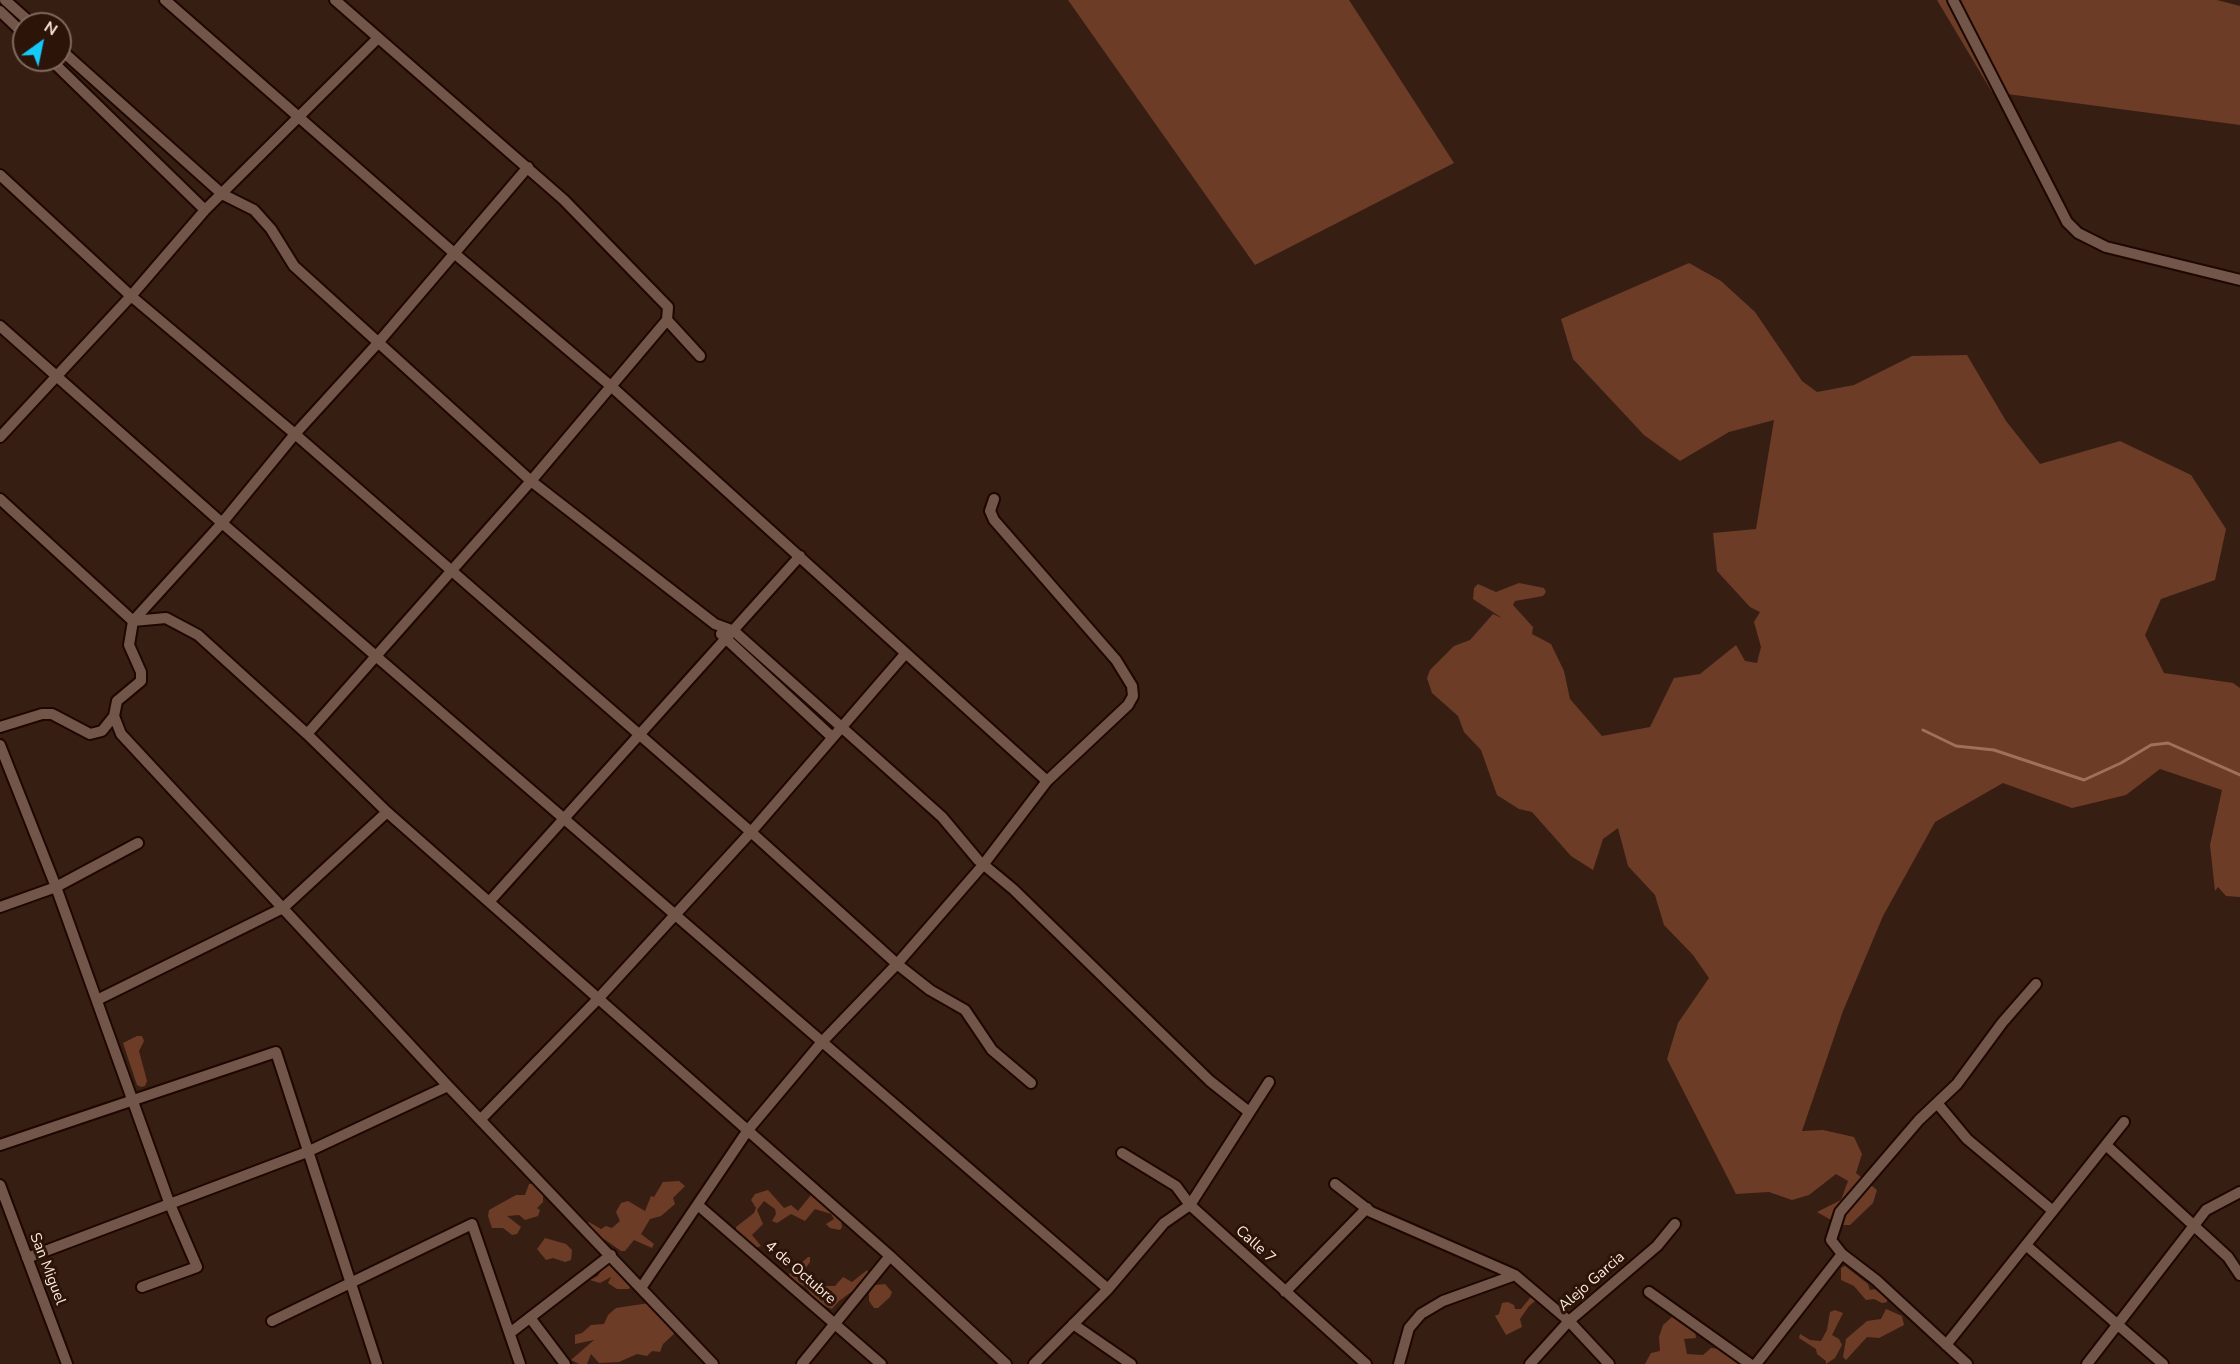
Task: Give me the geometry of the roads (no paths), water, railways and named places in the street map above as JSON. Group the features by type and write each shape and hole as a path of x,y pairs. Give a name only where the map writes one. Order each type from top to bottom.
{"street":[{"path":"5,0 18,12"},
{"path":"165,0 454,254 612,387 1047,781"},
{"path":"307,734 452,572 612,387 667,320 668,307 528,167 335,0"},
{"path":"1953,0 2067,222 2078,232 2106,247 2240,280"},
{"path":"0,11 12,22"},
{"path":"0,437 131,296 205,210 378,38"},
{"path":"72,60 222,194 254,210 271,229 294,266 377,344 531,481 715,624 725,640 832,737"},
{"path":"63,72 205,210"},
{"path":"0,727 42,714 52,714 90,734 102,731 114,716 117,701 141,681 141,672 129,645 133,621 222,523 295,434 377,344 528,167"},
{"path":"0,175 131,296 295,434 751,832 897,964 930,990 965,1010 992,1050 1031,1083"},
{"path":"667,320 700,356"},
{"path":"0,326 222,523 1108,1289"},
{"path":"0,499 133,621 166,618 188,628 307,734 387,813 890,1256 1006,1364"},
{"path":"641,1288 699,1206 748,1130 821,1043 897,964 984,865 1047,781 1128,705 1133,696 1131,686 1116,660 994,520 990,511 994,499"},
{"path":"489,902 565,821 638,735 800,556"},
{"path":"715,624 734,630 942,818 984,865 1013,889 1210,1081 1249,1112"},
{"path":"481,1119 597,1000 751,832 905,654"},
{"path":"114,716 121,734 448,1086 713,1364"},
{"path":"0,745 56,886 169,1202 197,1267 142,1287"},
{"path":"97,999 283,908 387,813"},
{"path":"0,907 56,886 138,843"},
{"path":"1964,1363 1876,1280 1842,1254 1831,1240 1840,1212 1937,1103 1957,1084 2002,1023 2036,984"},
{"path":"0,1145 276,1052 377,1364"},
{"path":"1034,1364 1108,1289 1164,1223 1190,1205 1269,1082"},
{"path":"27,1258 169,1202 308,1152 448,1086"},
{"path":"1937,1103 1967,1139 2053,1211"},
{"path":"1946,1345 2124,1122"},
{"path":"2106,1145 2194,1224 2228,1257 2240,1275"},
{"name":"Calle 7","path":"1122,1153 1168,1180 1190,1205 1366,1364"},
{"path":"1335,1184 1367,1208 1515,1275 1569,1321 1609,1364"},
{"name":"San Miguel","path":"0,1185 3,1203 27,1258 67,1364"},
{"path":"2087,1364 2206,1210 2240,1192"},
{"name":"4 de Octubre","path":"699,1206 881,1364"},
{"path":"1285,1292 1367,1208"},
{"path":"272,1322 472,1224 520,1364"},
{"name":"Alejo Garcia","path":"1530,1364 1569,1321 1657,1246 1675,1224"},
{"path":"2026,1246 2163,1364"},
{"path":"1756,1364 1842,1254"},
{"path":"510,1333 611,1255"},
{"path":"802,1364 890,1256"},
{"path":"1399,1364 1409,1329 1421,1314 1443,1301 1515,1275"},
{"path":"1649,1292 1750,1364"},
{"path":"531,1319 565,1364"},
{"path":"1073,1324 1131,1364"}],"waterway":[{"path":"1923,730 1956,746 1994,750 2084,780 2121,763 2151,745 2168,743 2240,775"}]}
